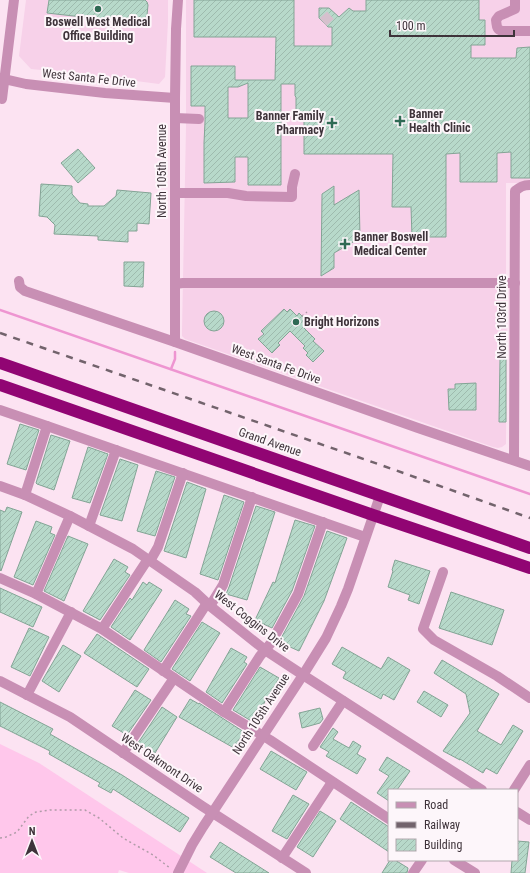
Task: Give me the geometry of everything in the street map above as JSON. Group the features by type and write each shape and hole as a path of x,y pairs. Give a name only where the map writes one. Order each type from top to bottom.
{"highway":[{"name":"Grand Avenue","path":"0,363 530,548"},
{"path":"0,385 530,568"}],"street":[{"path":"2,98 2,79 14,0"},
{"name":"North 105th Avenue","path":"175,342 176,29 178,0"},
{"path":"515,4 496,20 498,30 502,32 530,31"},
{"name":"West Santa Fe Drive","path":"2,79 33,85 105,93 176,98"},
{"path":"176,118 199,119"},
{"path":"175,193 228,193 246,196 292,197 292,187 295,174"},
{"name":"North 103rd Drive","path":"514,460 515,191 519,187 530,185"},
{"name":"West Santa Fe Drive","path":"19,282 20,287 25,291 530,466"},
{"path":"175,284 515,283"},
{"path":"0,410 366,537"},
{"path":"25,496 47,426"},
{"path":"89,526 116,450"},
{"path":"102,629 158,547 183,473"},
{"name":"West Coggins Drive","path":"0,487 25,496 70,516 133,549 196,592 208,604 265,650 480,789"},
{"name":"North 105th Avenue","path":"174,871 326,638 339,612 348,589 380,496"},
{"path":"163,671 222,585 252,497"},
{"path":"36,594 70,516"},
{"path":"224,712 260,656 271,643 298,594 324,522"},
{"path":"443,572 422,629 434,640 497,676 530,698"},
{"path":"0,578 36,594 102,629 224,712 388,818"},
{"path":"27,695 71,612"},
{"path":"124,753 174,678"},
{"name":"West Oakmont Drive","path":"0,681 70,717 306,873"},
{"path":"313,746 343,701"},
{"path":"515,789 529,768"},
{"path":"282,858 332,782"},
{"path":"518,813 530,820"},
{"path":"413,873 421,861"},
{"path":"456,861 475,873"}],"path":[{"path":"302,316 307,312"},
{"path":"0,838 16,832 29,816 36,812 50,810 85,810 100,818 123,838 153,855 174,871"}],"shaded area":[{"path":"26,0 168,0 165,77 159,84 31,69 19,56"},
{"name":"Banner Boswell Medical Center","path":"186,0 530,0 530,183 506,183 506,444 502,447 493,447 185,339 182,336 186,127"},
{"path":"0,744 39,763 207,873 129,873 119,870 118,873 0,873"}],"building":[{"name":"Boswell West Medical Office Building","path":"49,0 145,0 148,5 146,25 47,13"},
{"path":"194,0 294,0 294,46 332,46 332,27 328,27 319,18 319,8 329,8 339,17 349,8 353,11 366,11 366,0 479,0 479,20 485,20 485,45 471,45 471,58 516,58 517,48 530,47 530,178 511,178 511,152 497,153 497,182 460,182 460,153 446,154 446,237 412,237 411,207 392,207 393,154 304,154 304,114 296,114 295,84 281,84 281,185 248,185 248,157 235,157 235,182 204,183 205,106 191,106 191,66 235,66 235,80 275,80 276,37 194,37","holes":["248,83 248,118 228,118 228,87 238,87"]},
{"path":"78,149 95,168 78,183 61,163"},
{"path":"41,184 72,186 72,194 80,203 88,204 88,206 104,206 116,196 117,190 151,193 149,224 137,223 137,231 128,231 128,242 98,240 98,236 54,234 55,225 47,217 39,216"},
{"path":"334,186 334,205 359,190 360,238 334,253 334,268 321,276 322,194"},
{"path":"124,262 144,262 143,287 124,286"},
{"path":"284,309 287,312 290,309 297,316 299,313 305,319 302,321 306,326 304,328 315,339 313,341 324,351 313,362 306,355 308,353 303,348 305,346 290,331 278,343 280,345 272,353 258,339 264,334 261,331"},
{"path":"214,311 221,314 224,321 221,328 214,331 207,328 204,321 207,314"},
{"path":"500,359 506,359 506,422 499,422"},
{"path":"476,383 476,410 449,410 448,389 455,389 455,384"},
{"path":"20,424 39,430 26,470 7,464"},
{"path":"51,435 70,441 54,490 36,483"},
{"path":"88,447 108,454 90,503 72,498"},
{"path":"120,459 138,465 122,521 100,515"},
{"path":"156,471 175,477 155,536 137,531"},
{"path":"187,482 206,489 186,558 164,551"},
{"path":"224,495 244,502 218,580 200,574"},
{"path":"256,506 275,512 247,600 226,594"},
{"path":"7,507 22,512 1,571 0,510 5,512"},
{"path":"295,520 315,526 292,591 272,628 255,620 273,582 275,583"},
{"path":"36,521 52,527 50,533 55,535 33,585 14,577"},
{"path":"327,531 347,538 324,601 299,651 279,642 304,596"},
{"path":"68,536 88,544 64,601 44,591"},
{"path":"114,559 128,567 125,572 130,575 100,620 83,611"},
{"path":"395,560 430,571 419,604 408,600 410,595 388,587"},
{"path":"143,582 147,585 149,582 162,590 130,640 111,627 130,598 132,600"},
{"path":"0,588 42,607 33,627 0,612"},
{"path":"451,592 504,610 492,645 439,628"},
{"path":"175,600 189,609 186,614 191,616 161,662 144,650"},
{"path":"202,622 220,633 190,681 172,669"},
{"path":"29,628 49,637 30,676 11,667"},
{"path":"97,634 149,669 137,687 84,653"},
{"path":"63,645 81,656 59,692 42,681"},
{"path":"342,647 381,669 388,657 410,670 394,700 383,694 381,699 343,678 346,672 332,664"},
{"path":"231,648 247,657 244,662 247,664 222,703 206,692"},
{"path":"442,660 499,694 477,731 501,745 513,725 523,731 497,774 486,768 483,773 443,751 470,713 466,694 434,673"},
{"path":"260,667 279,678 253,722 233,710"},
{"path":"135,690 151,700 127,735 112,726"},
{"path":"424,691 448,705 441,717 417,702"},
{"path":"190,699 199,703 244,732 234,748 179,717"},
{"path":"0,702 53,729 50,734 122,775 189,818 180,832 113,789 111,793 98,786 100,783 49,754 50,751 0,726"},
{"path":"162,707 177,717 155,753 138,743"},
{"path":"320,708 323,719 320,723 302,728 299,713"},
{"path":"333,728 338,732 333,739 349,748 353,741 361,746 357,754 366,759 357,774 326,756 329,752 320,747"},
{"path":"271,751 307,772 296,790 260,769"},
{"path":"387,757 410,771 398,789 388,789 388,800 377,793 389,776 379,770"},
{"path":"293,795 309,804 287,839 272,831"},
{"path":"351,802 388,826 388,851 340,819"},
{"path":"320,811 336,821 313,857 297,847"},
{"path":"518,841 529,842 525,873 511,873 512,861 518,861"},
{"path":"220,842 269,873 236,873 210,857"},
{"path":"389,861 397,861 408,868 407,873 382,873"}],"waterway":[{"path":"0,310 530,494"},
{"path":"171,369 175,359 175,352"}],"tunnel":[{"path":"323,22 334,12"}],"railway":[{"path":"0,333 530,518"}],"place":[{"name":"Boswell West Medical Office Building","path":"98,9"},
{"name":"Banner Health Clinic","path":"400,121"},
{"name":"Banner Family Pharmacy","path":"332,123"},
{"name":"Banner Boswell Medical Center","path":"345,244"},
{"name":"Bright Horizons","path":"296,322"}]}
